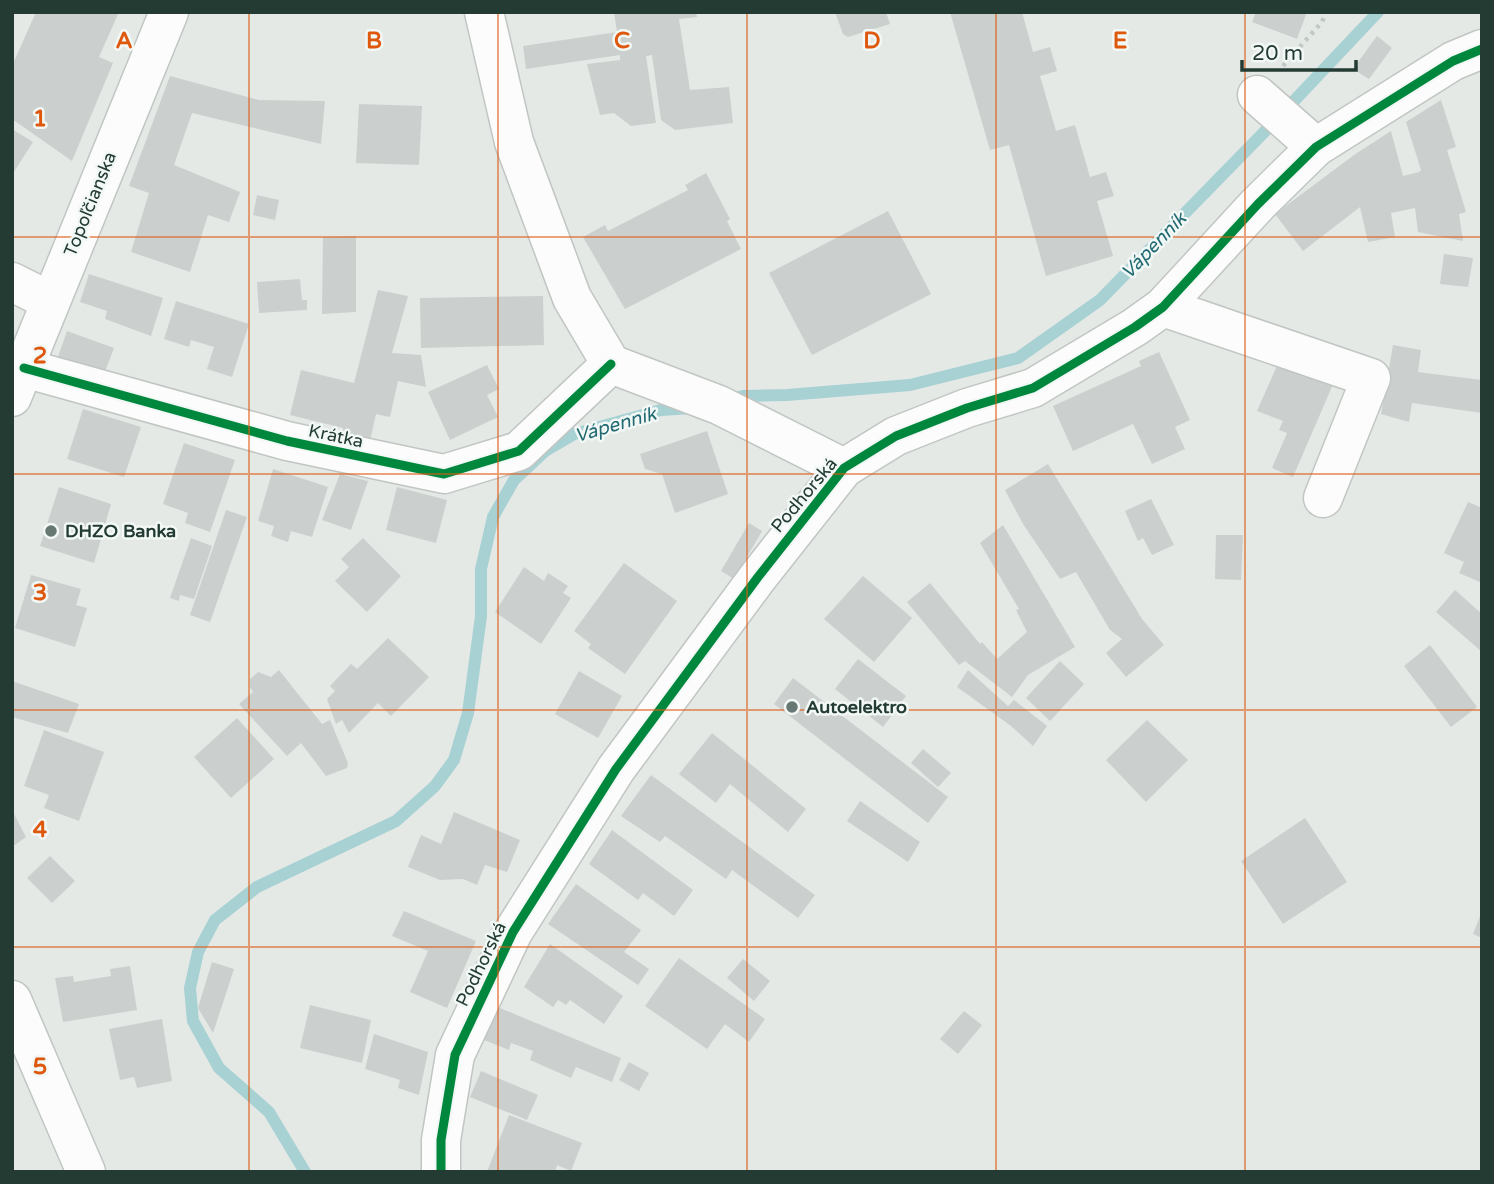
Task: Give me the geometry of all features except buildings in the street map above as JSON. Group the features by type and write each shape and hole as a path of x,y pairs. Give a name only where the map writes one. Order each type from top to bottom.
{"street":[{"name":"Topoľčianska","path":"18,382 169,12"},
{"path":"484,12 514,142 572,298 611,364 719,405 844,468"},
{"name":"Podhorská","path":"441,1172 441,1140 455,1055 513,932 617,769 758,577 844,468 897,436 967,408 1033,388 1135,327 1163,307 1258,204 1306,137 1453,61 1482,49"},
{"path":"1257,95 1306,137"},
{"path":"12,282 50,301"},
{"path":"1163,307 1371,378 1323,498"},
{"name":"Krátka","path":"18,382 444,474 519,451 611,364"},
{"path":"12,1000 86,1172"}],"path":[{"path":"1257,95 1322,22 1326,12"}],"waterway":[{"name":"Vápenník","path":"729,400 743,396 910,385 1018,358 1100,300 1378,12"},
{"name":"Vápenník","path":"305,1172 269,1112 219,1068 193,1021 190,988 198,952 215,920 257,887 396,821 435,786 454,760 468,713 481,616 481,569 493,517 514,480 545,451 574,434 661,410 691,408"}],"cycle path":[{"path":"441,1172 441,1140 455,1055 513,932 616,769 758,577 844,468 896,436 967,408 1033,388 1135,327 1163,307 1258,204 1316,147 1453,61 1482,49"},
{"path":"24,368 287,441 444,474 519,451 611,364"}],"place":[{"name":"DHZO Banka","path":"51,531"},
{"name":"Autoelektro","path":"792,707"}]}
